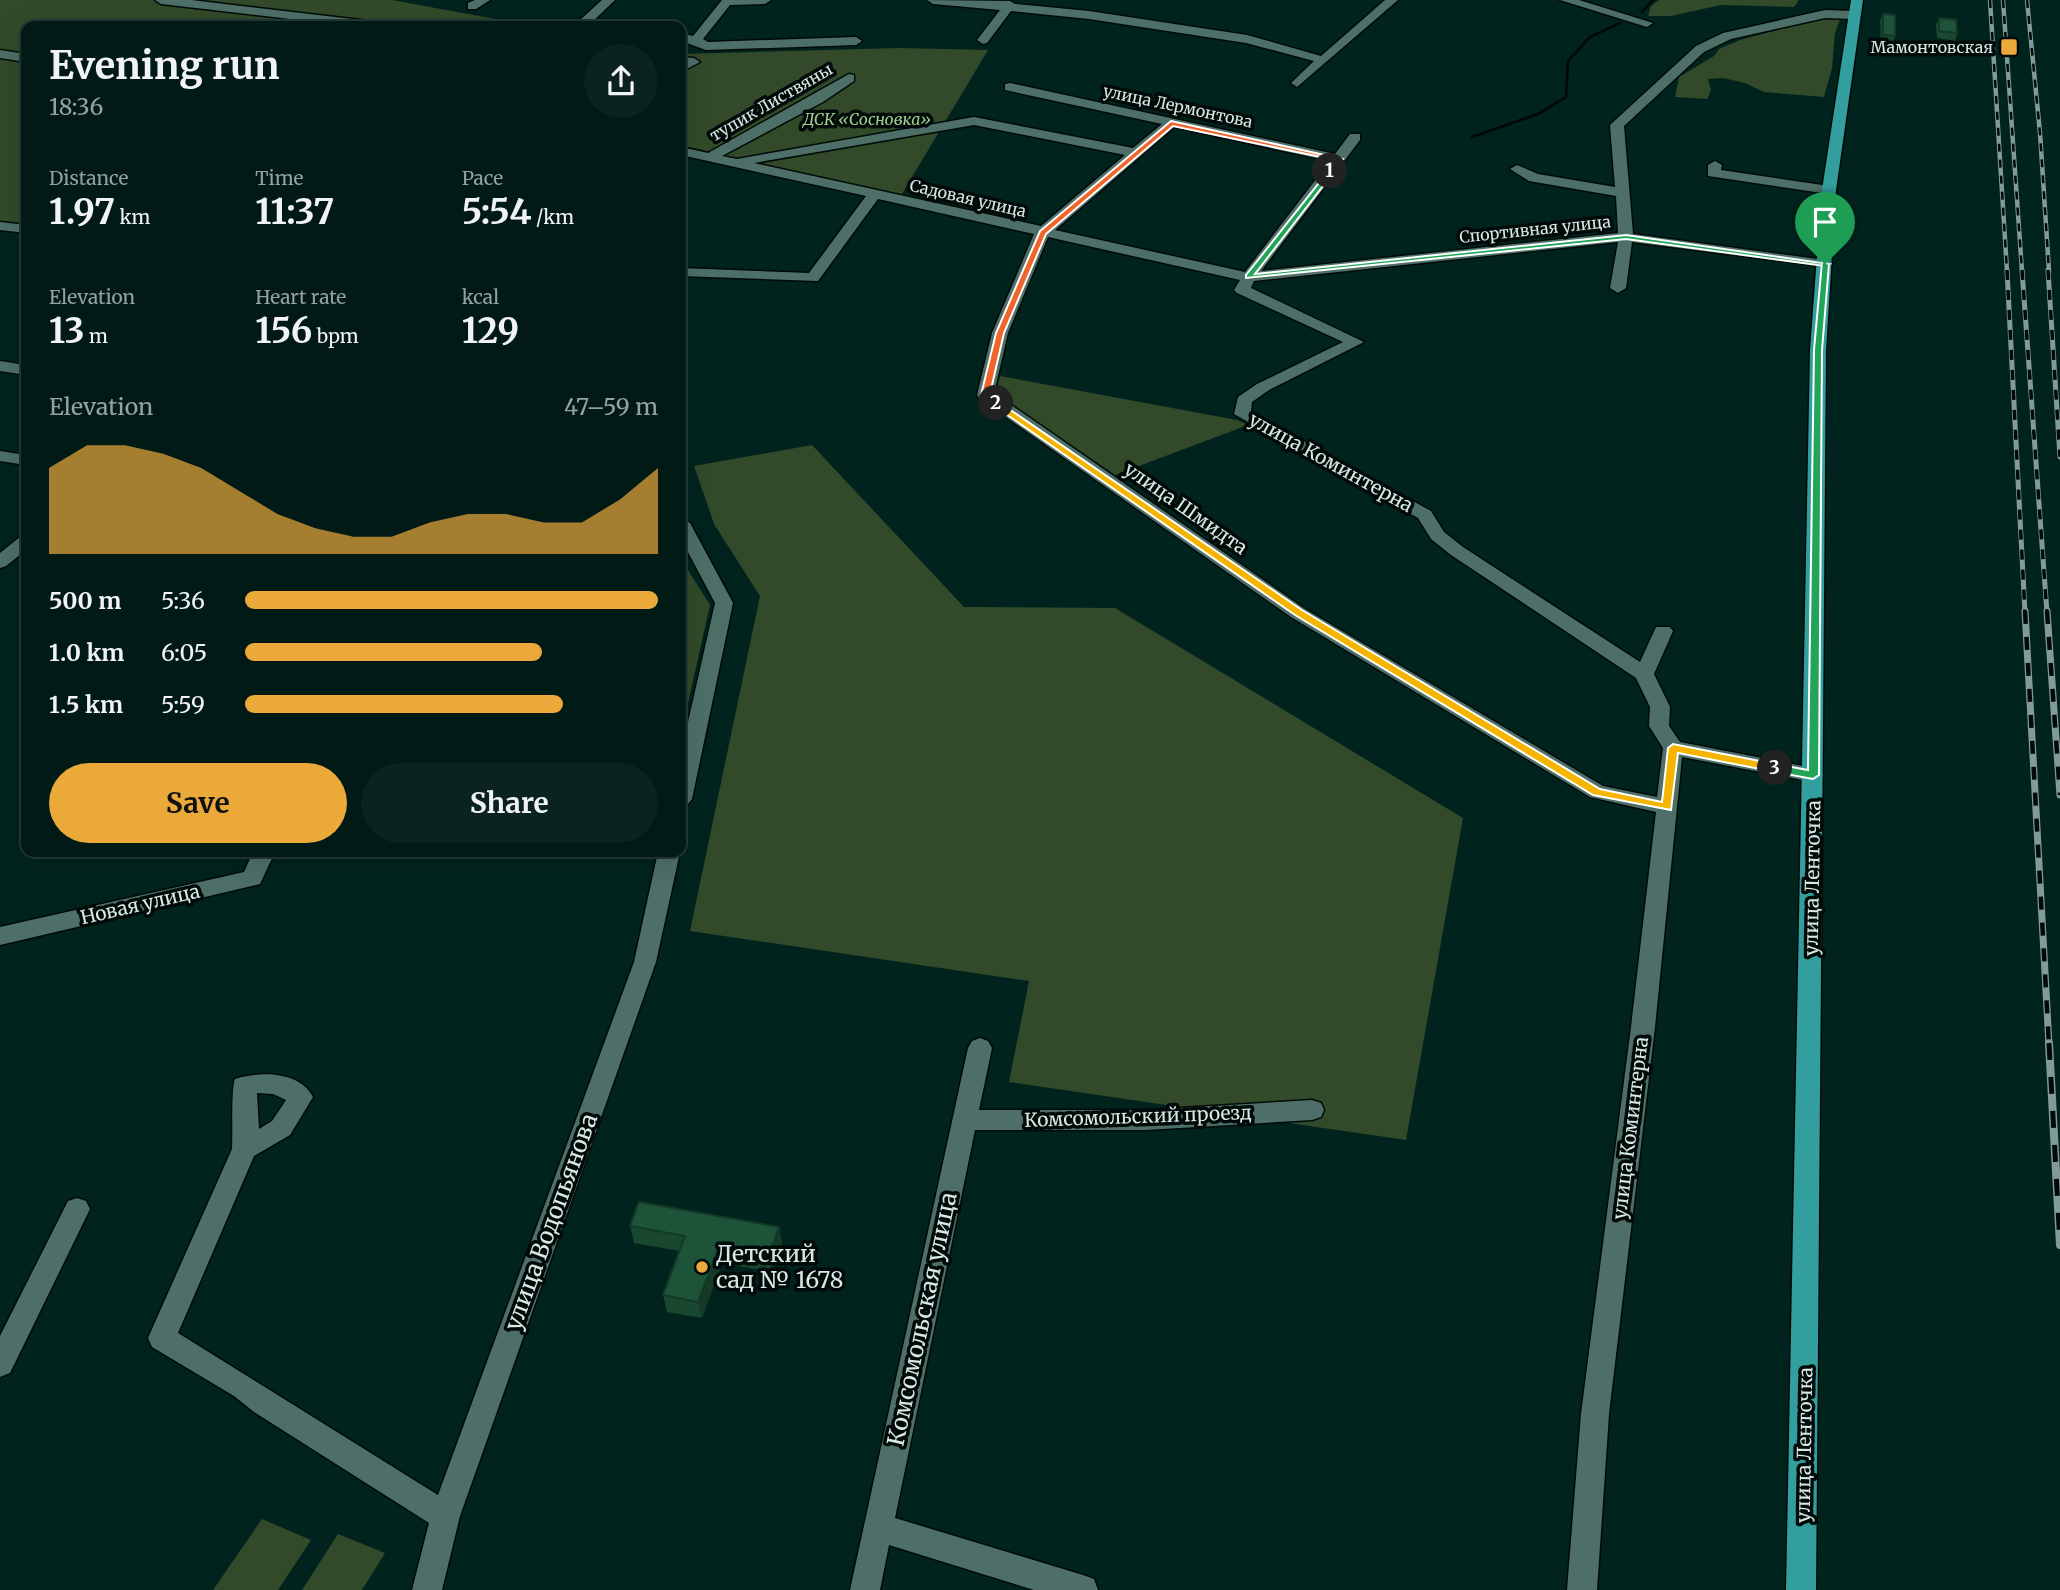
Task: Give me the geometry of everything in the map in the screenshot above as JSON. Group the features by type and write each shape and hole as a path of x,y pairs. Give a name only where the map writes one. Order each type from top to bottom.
{"main road":[{"name":"улица Ленточка","path":"1801,1590 1818,350 1829,190 1857,0"}],"street":[{"path":"161,0 336,21"},
{"path":"472,6 484,0"},
{"path":"584,21 609,0"},
{"path":"696,40 728,1 765,0"},
{"path":"933,0 1010,5 1247,39 1323,60"},
{"path":"1374,0 1390,2"},
{"path":"1566,0 1624,19 1647,23"},
{"path":"1297,83 1390,2"},
{"path":"984,40 1010,5"},
{"path":"1618,288 1626,237 1617,125 1700,49 1727,37 1825,14 1853,15"},
{"path":"686,38 706,46 856,41"},
{"path":"0,54 21,57"},
{"name":"тупик Листвяны","path":"710,157 818,99 849,78"},
{"name":"улица Лермонтова","path":"1010,87 1339,159"},
{"path":"733,163 974,121 1136,153"},
{"name":"улица Шмидта","path":"1171,123 1042,233 1000,333 985,395 1298,613 1597,792 1667,807"},
{"path":"1249,277 1355,137"},
{"name":"Садовая улица","path":"686,152 1249,277"},
{"path":"1715,165 1713,173 1829,190"},
{"path":"1517,169 1534,178 1624,193"},
{"path":"686,272 813,278 874,195"},
{"path":"0,226 21,228"},
{"name":"Спортивная улица","path":"1249,277 1626,237 1825,264"},
{"name":"улица Коминтерна","path":"1249,277 1242,290 1356,342 1263,387 1244,400 1242,414 1425,514 1437,535 1457,551 1644,674 1660,706 1659,726 1673,748 1595,1414 1582,1590"},
{"path":"0,366 21,369"},
{"path":"0,456 21,459"},
{"path":"686,532 724,604 687,740"},
{"path":"1,560 21,545"},
{"path":"1,560 21,563"},
{"path":"1644,674 1664,631"},
{"path":"1673,748 1813,775"},
{"name":"Новая улица","path":"0,936 252,878 262,857"},
{"name":"улица Водопьянова","path":"427,1590 445,1516 645,962 668,857"},
{"name":"Комсомольская улица","path":"865,1590 980,1048"},
{"name":"Комсомольский проезд","path":"964,1120 1146,1120 1312,1110"},
{"path":"245,1149 162,1338 244,1387 264,1403 445,1516"},
{"path":"0,1364 76,1209"},
{"path":"877,1527 1083,1590"}],"green space":[{"path":"0,0 392,0 506,21 21,21 21,225 0,223"},
{"path":"1659,0 1799,0 1794,7 1721,5 1671,16 1648,16 1651,6"},
{"path":"1825,17 1841,17 1835,33 1832,68 1824,97 1764,92 1745,83 1723,78 1708,79 1711,90 1707,99 1675,97 1679,77 1714,56 1719,49 1740,40"},
{"name":"ДСК «Сосновка»","path":"899,48 988,50 900,197 686,146 686,54"},
{"path":"1000,376 1237,420 1248,425 1115,475 996,394"},
{"path":"812,445 964,607 1115,608 1463,818 1406,1140 1009,1082 1029,981 690,931 760,596 714,524 694,466"},
{"path":"686,567 710,605 686,712"},
{"path":"262,1519 311,1540 278,1590 213,1590"},
{"path":"338,1534 385,1553 362,1590 302,1590"}],"building":[{"path":"1883,14 1895,15 1895,36 1883,35"},
{"path":"1939,18 1956,20 1957,33 1939,31"},
{"path":"639,1202 779,1227 769,1255 719,1246 698,1302 663,1295 685,1236 630,1226"}],"waterway":[{"path":"1642,12 1653,0"},
{"path":"1472,137 1538,114 1566,97 1568,61 1590,37 1620,23"}],"railway":[{"path":"1990,0 2007,271"},
{"path":"2003,0 2022,271"},
{"path":"2027,0 2040,133 2049,271"},
{"path":"2007,270 2025,613"},
{"path":"2022,270 2047,613"},
{"path":"2048,270 2060,457"},
{"path":"2025,611 2049,1045"},
{"path":"2047,611 2060,795"},
{"path":"2049,1043 2060,1245"}],"place":[{"name":"Мамонтовская","path":"2009,47"},
{"name":"Детский сад № 1678","path":"702,1267"}],"route":[{"path":"1171,123 1339,159 1249,277 1626,237 1825,264 1818,350 1813,775 1673,748 1667,807 1597,792 1298,613 985,395 1000,333 1042,233 1171,123"}]}
